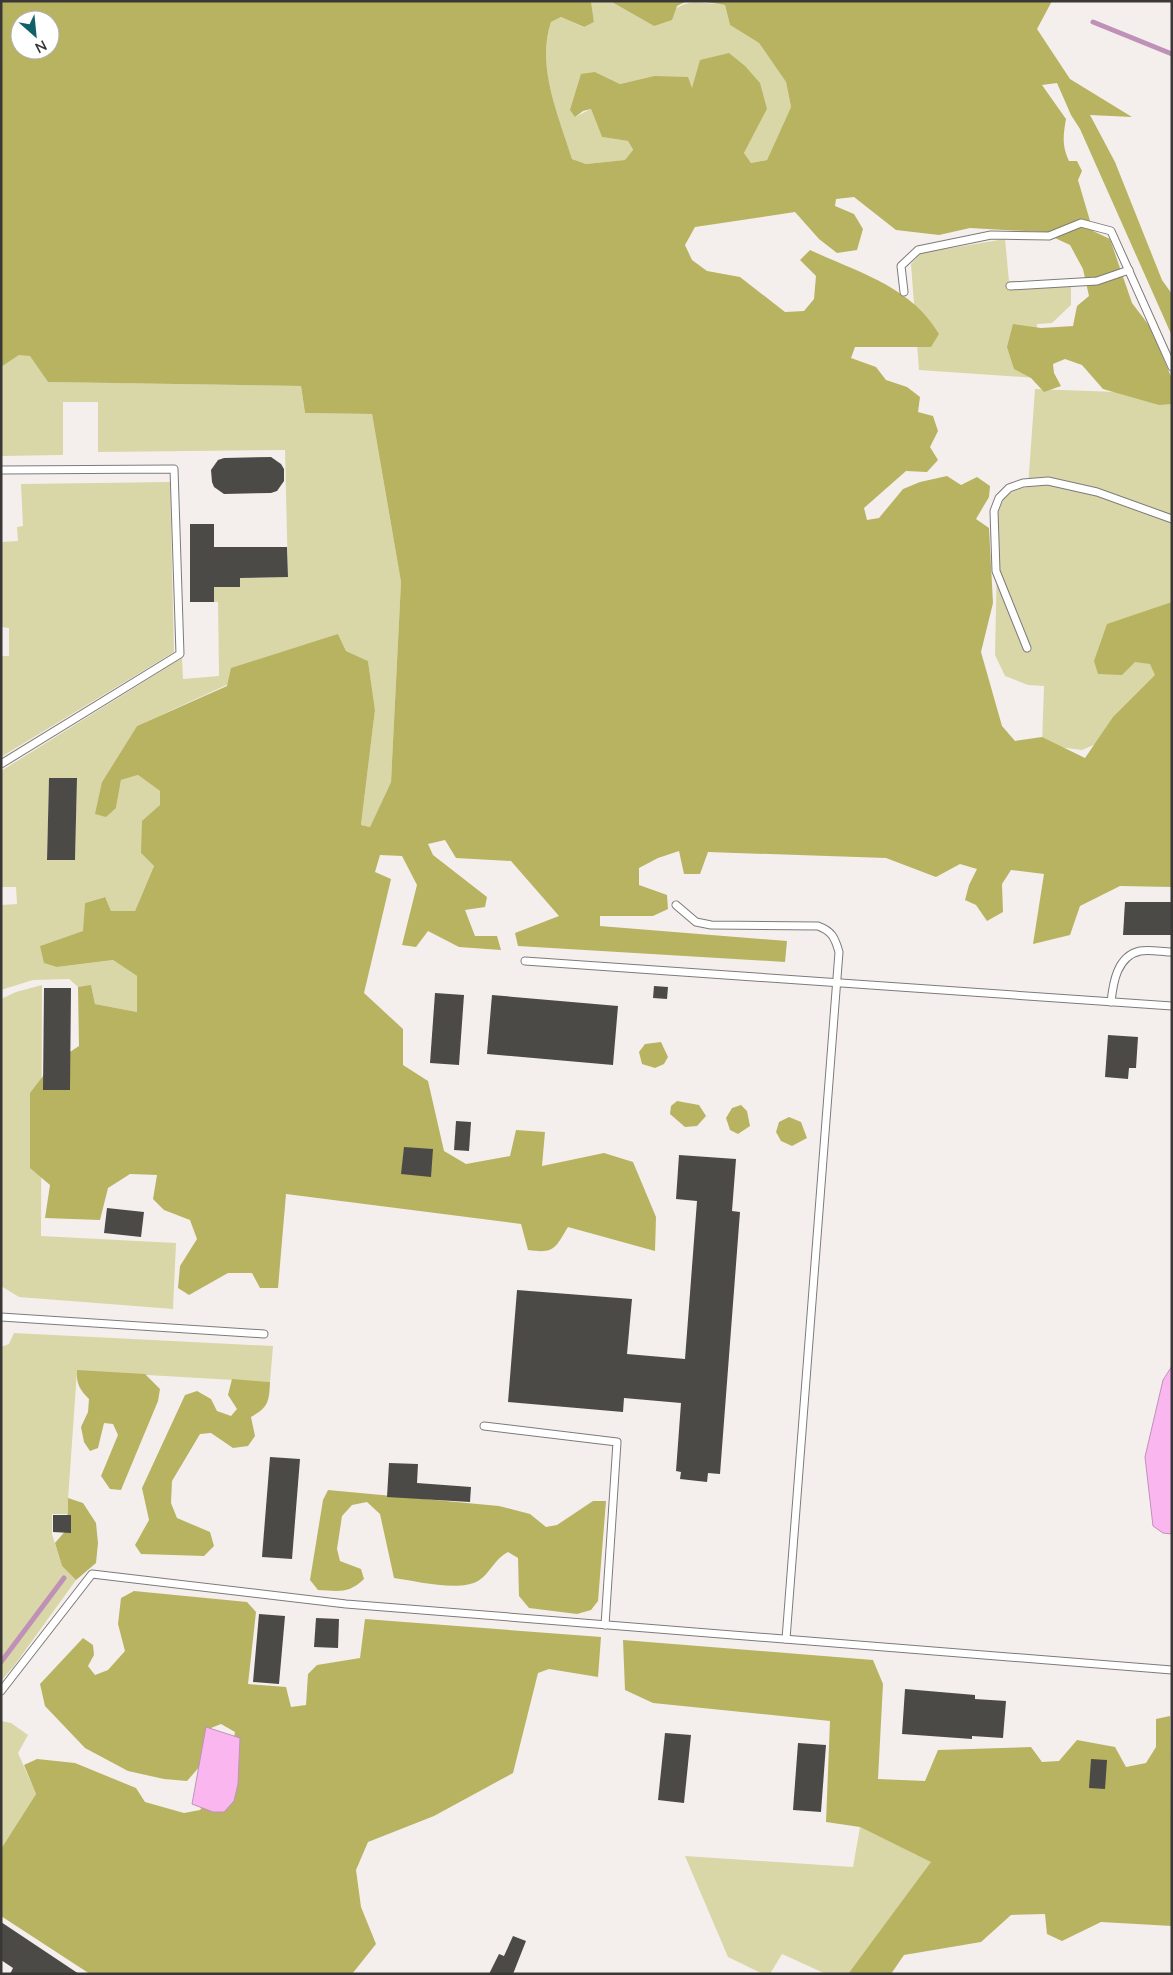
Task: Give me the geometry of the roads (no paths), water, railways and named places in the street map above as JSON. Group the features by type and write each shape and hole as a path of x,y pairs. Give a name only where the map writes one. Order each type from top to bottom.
{"lane":[{"path":"904,292 901,266 918,250 991,235 1049,236 1081,223 1112,231 1172,367"},
{"path":"1010,286 1097,281 1128,270"},
{"path":"1,470 174,469 180,654 1,764"},
{"path":"1027,648 996,571 994,511 999,498 1009,488 1023,483 1048,481 1096,492 1172,519"},
{"path":"676,905 696,922 711,925 818,926 828,929 835,939 839,952 786,1639"},
{"path":"1111,1002 1114,977 1121,966 1132,956 1140,951 1172,952"},
{"path":"524,961 1172,1006"},
{"path":"1,1317 264,1334"},
{"path":"484,1426 617,1442 605,1625"},
{"path":"1,1691 92,1574 346,1604 1172,1670"}],"waterway":[{"path":"1093,22 1172,54"},
{"path":"1,1662 64,1578"}]}
